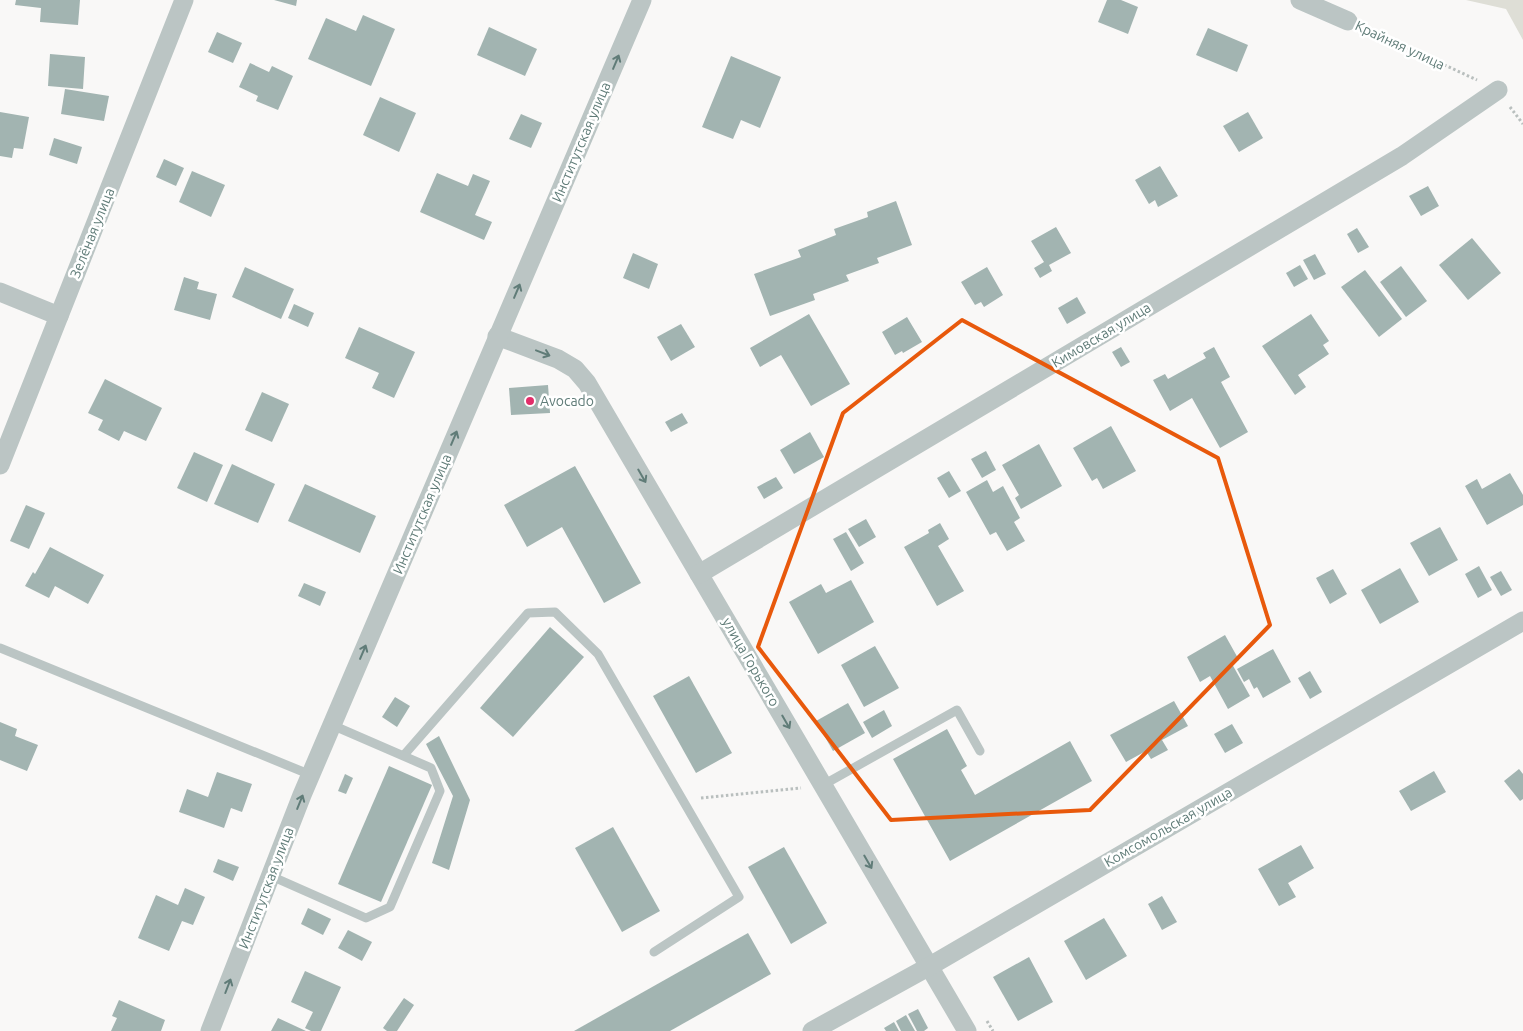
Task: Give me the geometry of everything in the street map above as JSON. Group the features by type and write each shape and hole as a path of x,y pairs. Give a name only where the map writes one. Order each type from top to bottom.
{"street":[{"name":"Зелёная улица","path":"0,466 184,0"},
{"name":"Институтская улица","path":"210,1031 332,724 642,0"},
{"name":"Крайняя улица","path":"1300,0 1348,21"},
{"name":"Кимовская улица","path":"699,574 1402,156 1498,90"},
{"path":"0,292 59,316"},
{"name":"улица Горького","path":"497,336 558,359 575,369 587,383 967,1031"},
{"name":"Комсомольская улица","path":"812,1031 930,966 1523,621"}],"lane":[{"path":"404,755 528,613 555,612 598,654 739,897 654,952"},
{"path":"0,648 311,775"},
{"path":"823,785 957,710 980,751"},
{"path":"271,876 366,918 390,907 440,791 431,768 332,724"}],"path":[{"name":"Крайняя улица","path":"1348,21 1498,90"}],"highlighted area":[{"path":"962,320 1218,458 1270,625 1090,810 891,820 758,647 843,413"}],"shaded area":[{"path":"1466,0 1523,0 1523,40 1506,9"}],"building":[{"path":"16,0 80,0 78,25 40,22 41,8 15,5"},
{"path":"274,0 297,0 296,6"},
{"path":"1107,0 1121,0 1138,7 1128,34 1098,22"},
{"path":"363,15 395,29 371,86 308,59 326,18 356,31"},
{"path":"489,27 537,49 525,76 477,55"},
{"path":"1208,28 1248,45 1237,72 1196,55"},
{"path":"217,32 242,43 233,63 208,52"},
{"path":"50,54 85,57 83,89 48,86"},
{"path":"731,56 781,77 760,128 741,120 733,139 702,127"},
{"path":"250,63 269,72 272,66 293,76 278,110 256,101 258,96 239,87"},
{"path":"65,89 109,96 104,121 61,114"},
{"path":"380,97 416,113 399,152 363,135"},
{"path":"0,112 29,117 23,149 14,148 12,158 0,156"},
{"path":"1248,112 1263,138 1239,152 1223,126"},
{"path":"521,114 542,123 531,148 509,139"},
{"path":"54,138 82,147 77,164 49,155"},
{"path":"164,159 184,168 176,186 156,177"},
{"path":"1160,166 1178,196 1158,207 1155,200 1149,204 1135,180"},
{"path":"192,171 225,185 211,217 179,202"},
{"path":"437,173 468,186 473,174 490,181 475,215 492,222 484,240 420,212"},
{"path":"1428,186 1439,206 1421,216 1409,196"},
{"path":"896,201 912,245 877,258 879,263 846,275 849,281 813,294 815,300 770,316 754,274 801,257 798,250 836,235 834,229 868,217 867,212"},
{"path":"1056,227 1071,253 1049,265 1052,271 1040,278 1034,268 1044,262 1031,241"},
{"path":"1357,228 1369,247 1358,253 1347,234"},
{"path":"1472,238 1501,273 1468,300 1439,265"},
{"path":"633,253 658,264 649,289 623,278"},
{"path":"1315,254 1326,274 1314,280 1303,260"},
{"path":"1300,265 1308,279 1294,287 1286,273"},
{"path":"1401,266 1427,301 1406,317 1380,282"},
{"path":"245,267 294,289 281,319 232,297"},
{"path":"987,267 1003,295 984,307 981,302 975,305 961,282"},
{"path":"1365,270 1402,319 1379,337 1341,287"},
{"path":"184,277 199,282 197,289 217,294 210,320 174,310"},
{"path":"1077,297 1086,313 1067,324 1058,308"},
{"path":"294,304 314,313 308,327 288,318"},
{"path":"809,314 850,384 811,406 781,355 760,367 750,348"},
{"path":"1311,314 1329,341 1323,345 1329,354 1298,375 1306,387 1295,395 1262,346"},
{"path":"907,317 922,342 903,353 902,351 895,355 882,332"},
{"path":"681,324 695,347 671,361 657,337"},
{"path":"359,327 415,352 394,398 372,388 379,373 345,358"},
{"path":"1121,347 1130,362 1121,367 1112,352"},
{"path":"1214,347 1230,377 1221,382 1248,432 1220,448 1192,398 1170,411 1153,380 1165,374 1168,379 1206,358 1203,353"},
{"path":"105,379 162,408 146,441 124,431 119,441 98,430 103,420 88,413"},
{"path":"548,385 550,413 511,415 509,388"},
{"path":"262,392 289,404 272,442 245,430"},
{"path":"682,413 688,423 671,432 665,422"},
{"path":"1111,426 1136,471 1103,489 1097,478 1092,481 1073,448"},
{"path":"810,432 824,457 794,474 780,450"},
{"path":"1039,444 1062,486 1021,509 1015,498 1019,495 1002,465"},
{"path":"986,451 996,470 982,478 971,459"},
{"path":"194,452 223,465 207,502 177,488"},
{"path":"232,464 275,484 258,523 214,504"},
{"path":"575,466 641,583 604,603 562,527 527,547 504,505"},
{"path":"949,471 961,491 949,498 937,478"},
{"path":"1510,473 1523,495 1523,505 1487,525 1465,486 1477,479 1482,489"},
{"path":"776,477 783,488 764,499 757,487"},
{"path":"987,480 993,492 1003,486 1020,518 1014,522 1025,541 1007,551 996,532 990,535 966,492"},
{"path":"305,484 376,516 360,553 288,521"},
{"path":"26,505 45,513 29,549 10,541"},
{"path":"866,519 876,537 859,547 848,529"},
{"path":"940,523 949,539 938,546 964,591 937,606 904,547 929,533 928,530"},
{"path":"1440,527 1458,560 1429,576 1410,543"},
{"path":"846,532 864,563 851,571 833,539"},
{"path":"50,547 104,575 88,604 55,586 49,598 25,586 33,572 35,574"},
{"path":"1479,566 1492,590 1478,598 1465,574"},
{"path":"1400,568 1419,602 1380,624 1361,590"},
{"path":"1333,569 1347,594 1330,604 1316,578"},
{"path":"1501,571 1512,590 1501,596 1490,577"},
{"path":"851,580 874,622 818,654 789,602 821,584 826,593"},
{"path":"304,583 326,592 320,606 298,596"},
{"path":"550,627 584,657 513,737 480,708"},
{"path":"1225,635 1239,660 1232,664 1250,696 1228,709 1210,676 1200,682 1187,657"},
{"path":"875,646 899,688 864,707 841,665"},
{"path":"1273,649 1291,682 1263,698 1257,687 1254,689 1249,679 1244,682 1237,669"},
{"path":"1310,671 1322,692 1310,699 1298,678"},
{"path":"689,676 732,753 696,773 653,696"},
{"path":"395,697 410,706 397,727 382,717"},
{"path":"1174,701 1188,726 1162,740 1168,750 1151,759 1146,751 1126,762 1110,735"},
{"path":"848,703 865,733 833,751 816,721"},
{"path":"884,710 892,726 872,738 863,722"},
{"path":"0,722 17,729 15,736 38,745 27,771 0,760"},
{"path":"1232,724 1243,743 1225,753 1214,734"},
{"path":"947,729 967,766 961,770 975,795 1070,741 1092,781 950,861 893,759"},
{"path":"439,736 470,800 449,870 432,863 453,796 426,744"},
{"path":"389,766 432,785 381,902 338,884"},
{"path":"1519,769 1523,774 1523,799 1520,801 1504,781"},
{"path":"1434,771 1446,792 1411,811 1399,791"},
{"path":"217,772 252,784 242,812 231,808 224,828 179,812 187,789 208,797"},
{"path":"345,774 353,778 346,794 338,791"},
{"path":"613,827 660,911 622,932 575,848"},
{"path":"1301,845 1314,868 1288,883 1296,897 1279,906 1258,869"},
{"path":"784,847 827,923 791,944 748,867"},
{"path":"218,859 239,867 233,881 213,872"},
{"path":"185,888 205,897 193,925 182,921 169,951 138,938 156,895 178,905"},
{"path":"1162,896 1177,922 1162,930 1148,904"},
{"path":"308,908 331,919 323,935 301,924"},
{"path":"1104,918 1127,956 1086,980 1064,941"},
{"path":"348,930 372,942 362,961 338,948"},
{"path":"748,933 771,974 670,1031 574,1031"},
{"path":"1029,957 1053,1002 1018,1021 993,977"},
{"path":"305,971 341,987 321,1031 311,1031 305,1028 313,1012 291,1002"},
{"path":"404,998 414,1005 397,1031 387,1031 383,1028"},
{"path":"119,1000 165,1020 161,1031 111,1031 117,1018 112,1016"},
{"path":"918,1009 928,1028 924,1031 917,1031 908,1014"},
{"path":"906,1015 915,1031 901,1031 896,1021"},
{"path":"278,1018 306,1031 271,1031"},
{"path":"894,1022 899,1031 886,1031 884,1028"}],"place":[{"name":"Avocado","path":"530,401"}]}
